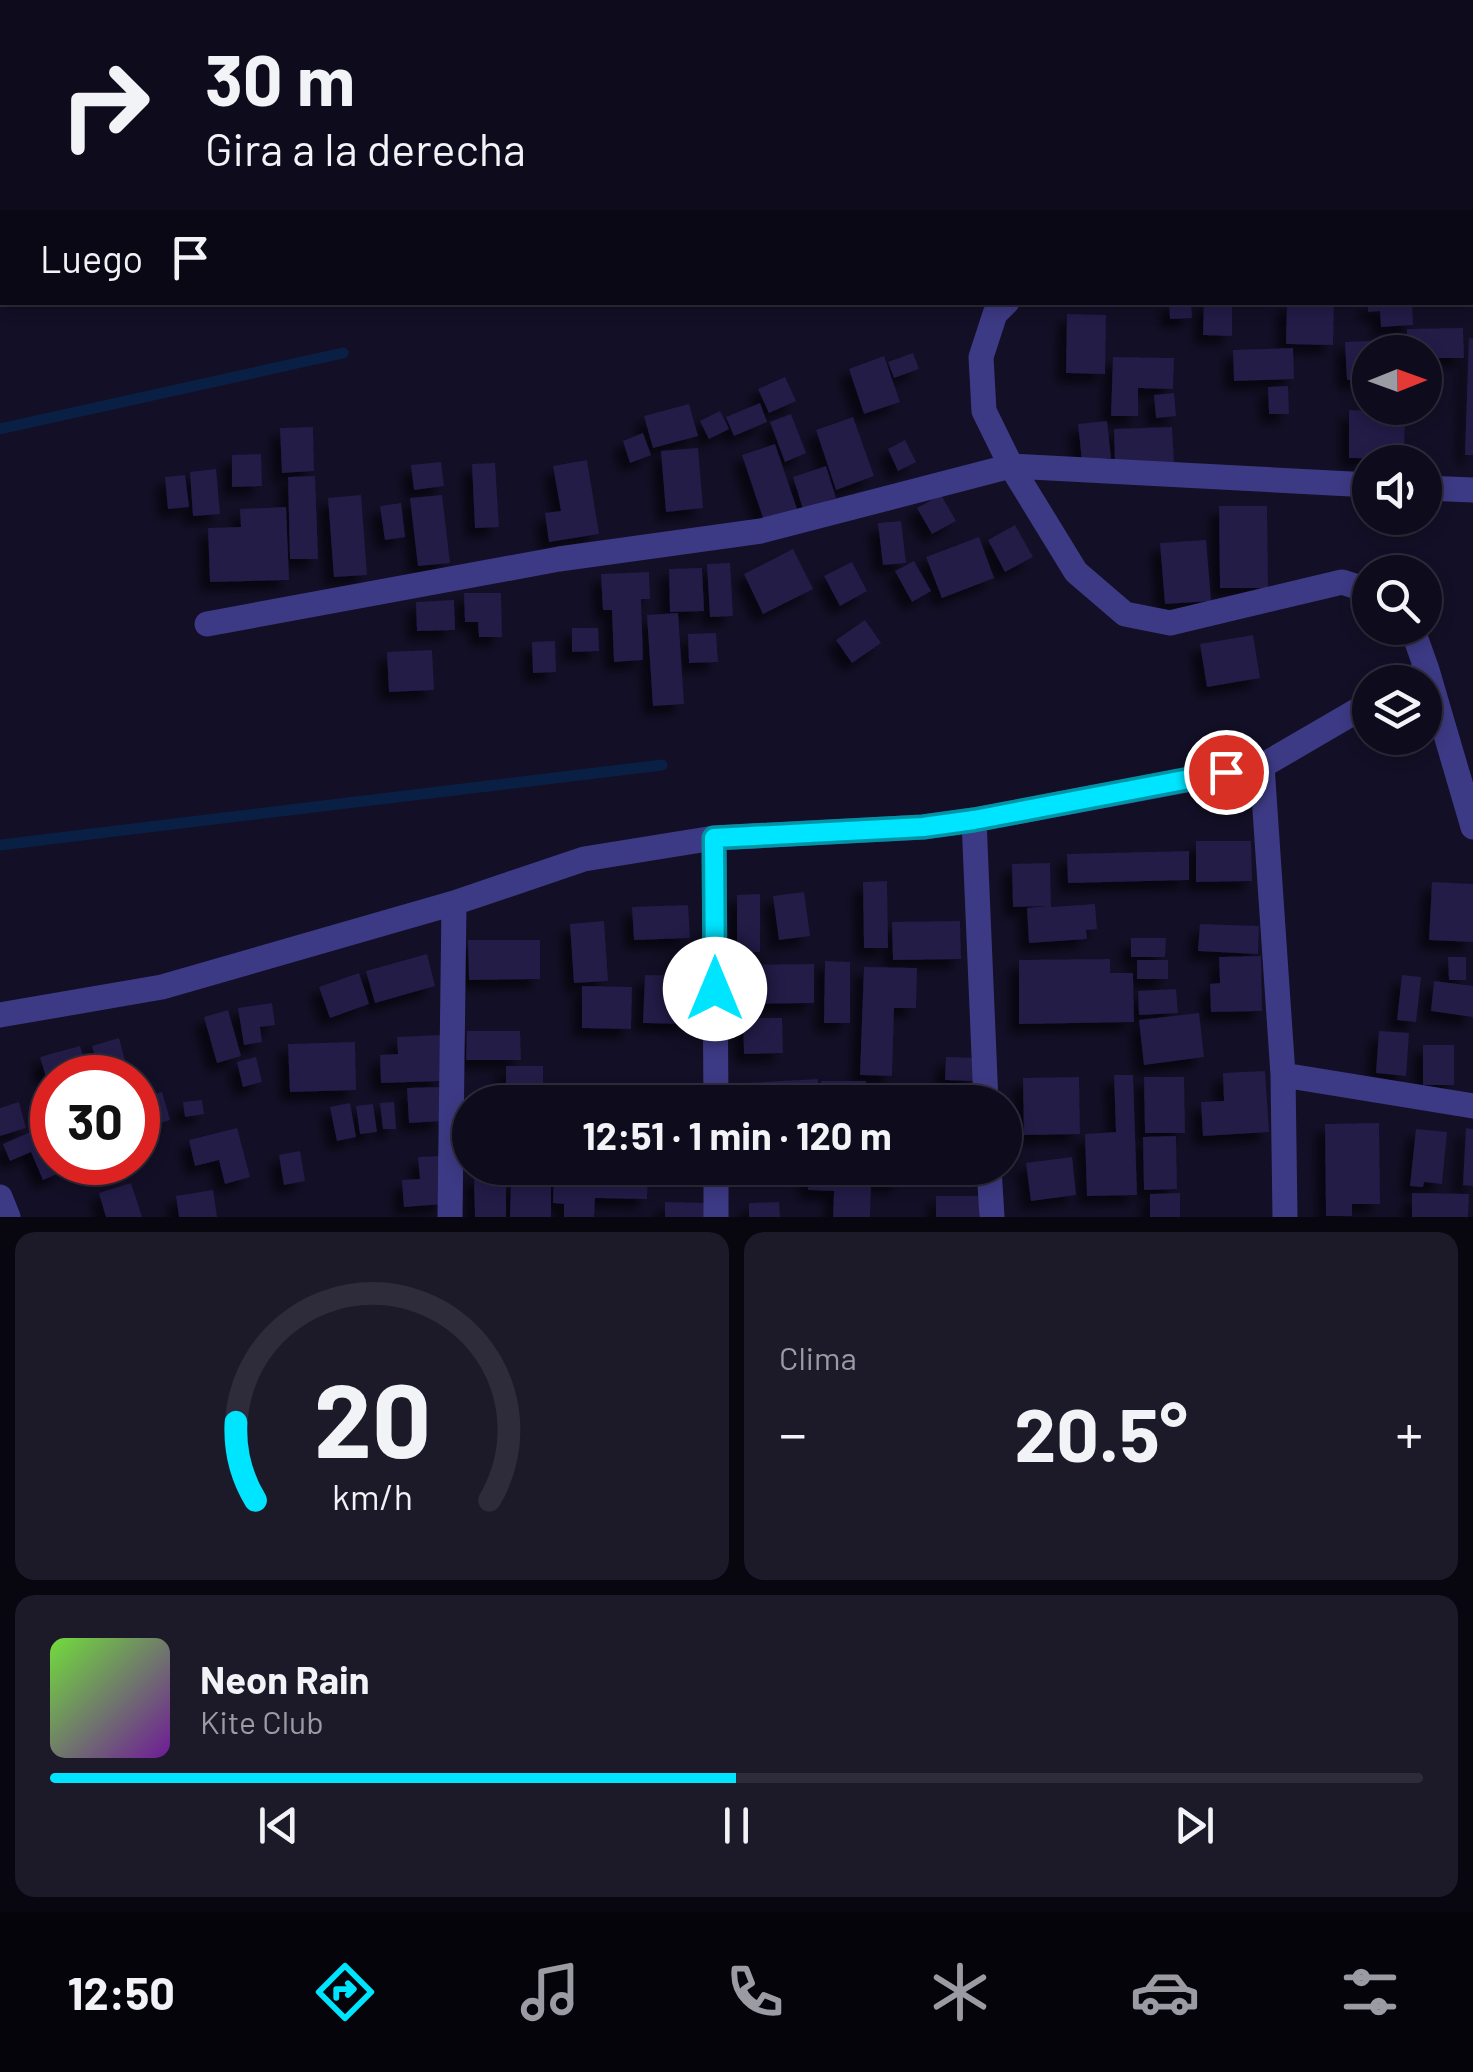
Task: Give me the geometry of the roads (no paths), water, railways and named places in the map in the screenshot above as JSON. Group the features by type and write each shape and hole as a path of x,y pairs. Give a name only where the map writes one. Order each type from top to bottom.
{"street":[{"path":"1004,305 995,314 980,357 984,411 1011,466 1076,572 1125,614 1170,623 1342,582 1352,585"},
{"path":"206,624 559,558 761,531 1011,466 1352,484"},
{"path":"1442,489 1473,490"},
{"path":"0,1015 162,987 454,903 584,860 714,838 923,827 974,820 1262,766 1352,714"},
{"path":"1442,745 1473,827"},
{"path":"1262,766 1283,1075 1284,1217"},
{"path":"974,820 985,1085"},
{"path":"714,838 716,1085"},
{"path":"450,1217 454,903"},
{"path":"1283,1075 1473,1106"},
{"path":"716,1185 716,1217"},
{"path":"990,1185 992,1217"},
{"path":"0,1198 8,1217"}],"waterway":[{"path":"0,429 343,353"},
{"path":"0,845 662,765"}]}
